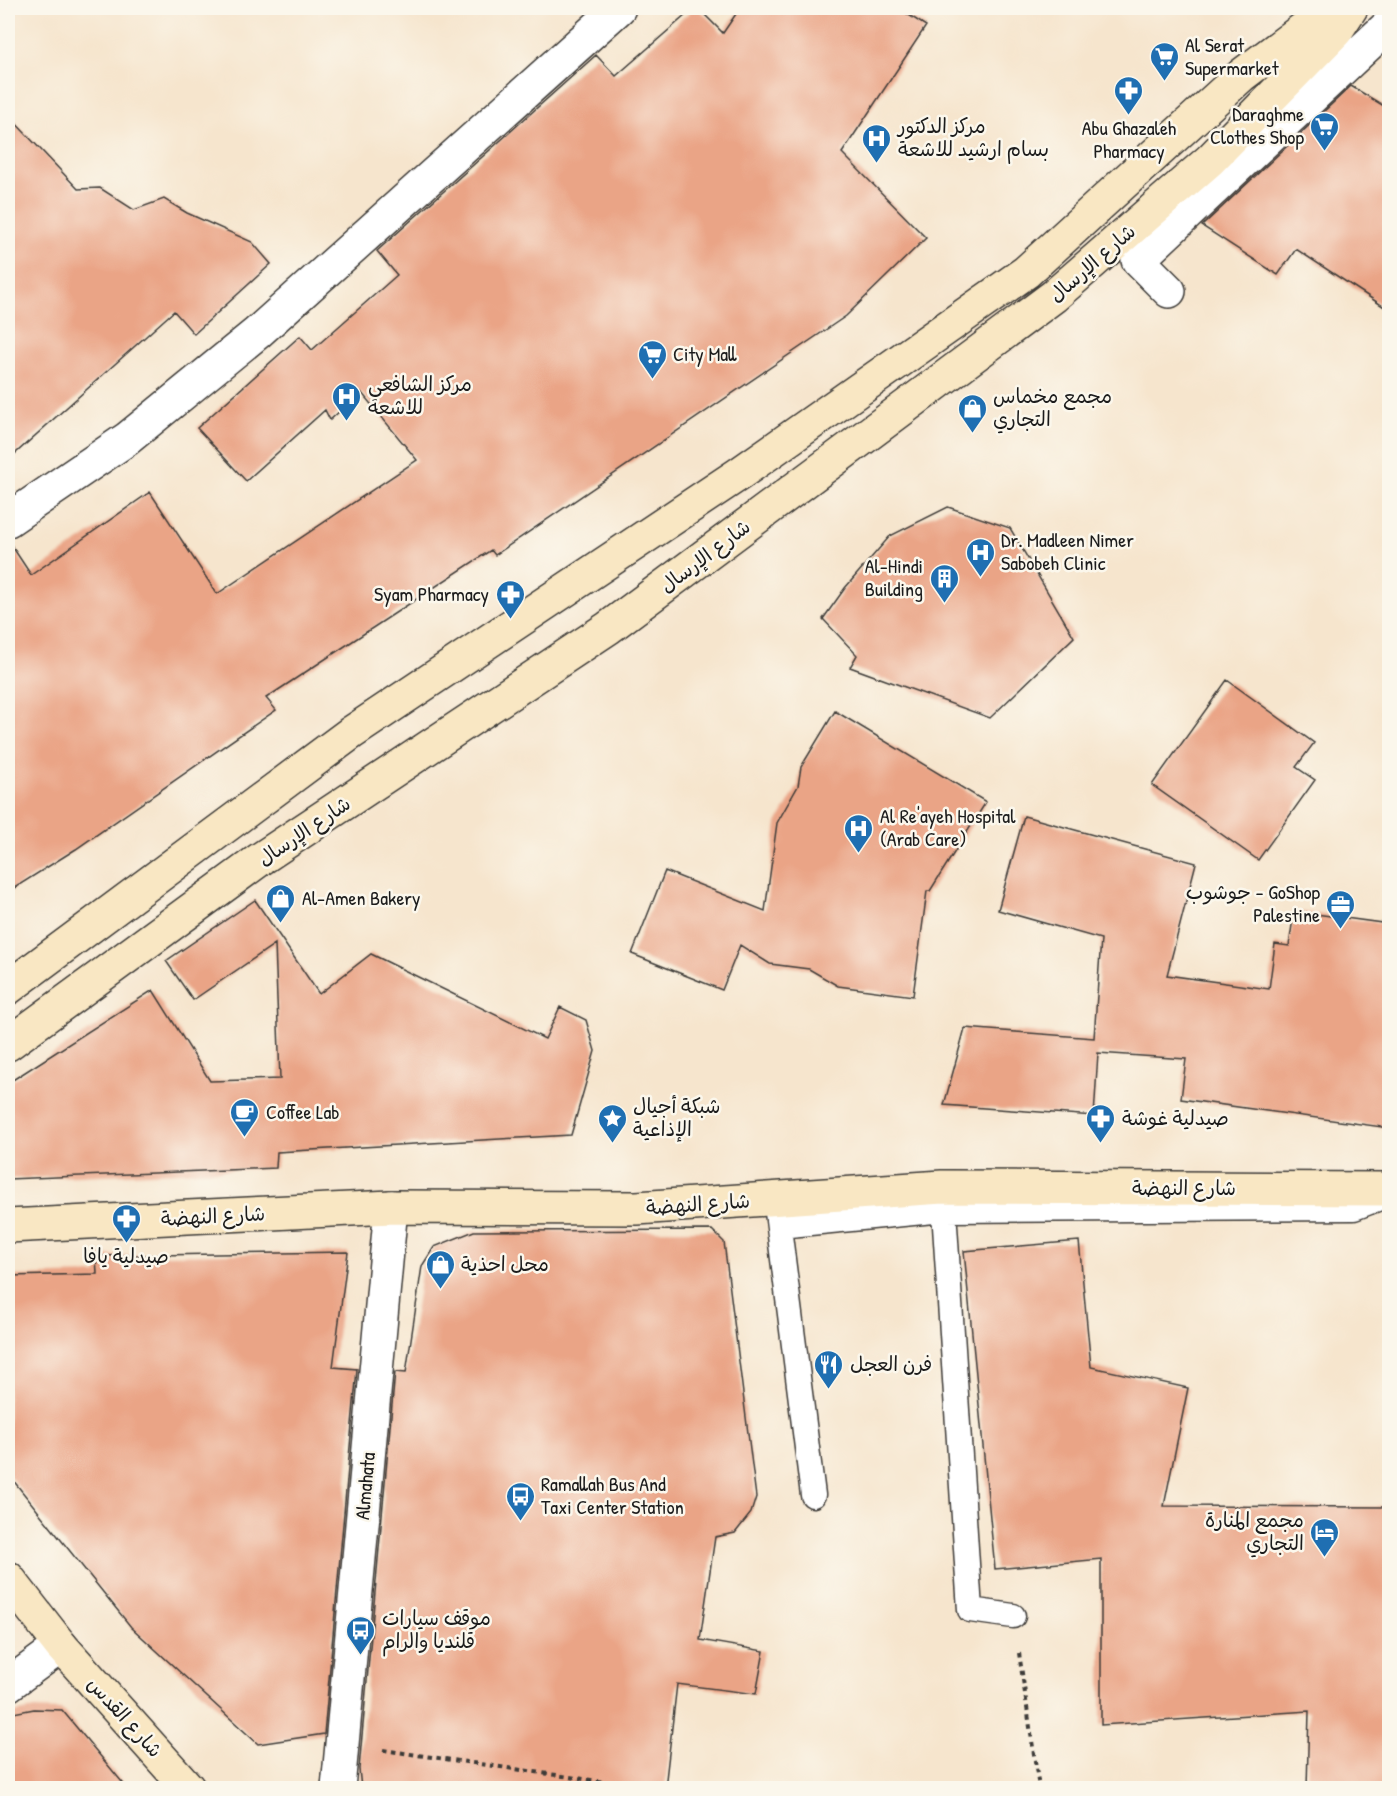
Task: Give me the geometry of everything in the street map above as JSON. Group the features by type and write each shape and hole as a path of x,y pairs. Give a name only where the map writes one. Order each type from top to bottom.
{"main road":[{"name":"شارع الإرسال","path":"8,987 351,733 739,474 1026,272 1242,75 1331,8"},
{"name":"شارع الإرسال","path":"8,1044 260,860 608,628 1054,296 1210,160 1336,30 1351,8"},
{"name":"شارع النهضة","path":"8,1226 391,1207 637,1208 777,1212 943,1198 1389,1189"},
{"name":"شارع القدس","path":"8,1578 61,1646 188,1788"}],"street":[{"path":"8,520 127,439 257,333 619,8"},
{"path":"1378,8 1389,16"},
{"path":"1169,291 1137,260 1389,24"},
{"name":"Almahata","path":"340,1765 391,1207"},
{"path":"8,1684 61,1646"}],"lane":[{"path":"1013,1616 970,1610 943,1198 1354,1208 1389,1194"},
{"path":"777,1212 813,1495"}],"path":[{"path":"1013,1616 1039,1788"},
{"path":"340,1765 363,1747 646,1788"}],"building":[{"path":"694,8 698,8 723,33 740,8 898,8 926,26 842,153 926,238 846,316 495,555 491,550 266,698 276,710 76,849 8,892 8,540 31,575 150,492 217,594 417,460 361,392 330,420 325,410 246,481 197,428 300,336 312,350 397,275 377,251 596,55 616,76"},
{"path":"1351,86 1389,109 1389,310 1296,249 1278,275 1202,226"},
{"path":"8,115 78,189 100,188 134,210 164,199 187,213 252,242 271,264 194,334 174,311 8,460"},
{"name":"Al-Hindi Building","path":"948,507 1010,528 1074,637 990,718 850,667 857,655 823,619 845,588 890,536"},
{"path":"1227,680 1314,743 1296,767 1315,780 1258,860 1152,785"},
{"name":"Al Re'ayeh Hospital (Arab Care)","path":"835,711 986,802 930,891 927,891 913,996 838,986 809,969 770,964 740,945 722,990 632,954 665,871 765,911 777,823 798,786 801,767"},
{"path":"1024,816 1196,863 1167,975 1269,989 1275,944 1289,946 1294,911 1389,924 1389,1128 1181,1099 1186,1059 1098,1053 1094,1116 944,1105 965,1028 1094,1038 1101,939 998,910"},
{"path":"255,900 319,994 371,954 545,1039 560,1007 586,1020 595,1051 571,1135 277,1152 276,1168 8,1179 8,1083 153,990 210,1081 280,1079 275,944 193,1000 166,961"},
{"path":"712,1230 724,1242 756,1497 751,1513 735,1533 715,1537 700,1640 764,1651 756,1694 677,1684 665,1788 361,1788 359,1769 395,1372 406,1373 422,1266 434,1247 474,1231"},
{"path":"1079,1241 1091,1367 1188,1388 1164,1506 1389,1507 1389,1788 1307,1788 1309,1711 1101,1725 1101,1559 995,1569 964,1251"},
{"path":"348,1252 333,1367 357,1369 324,1734 258,1744 131,1627 8,1474 8,1276 97,1274 96,1256"},
{"path":"34,1709 62,1710 127,1788 8,1788 8,1714"}],"place":[{"name":"Al Serat Supermarket","path":"1164,82"},
{"name":"Abu Ghazaleh Pharmacy","path":"1129,116"},
{"name":"Daraghme Clothes Shop","path":"1325,152"},
{"name":"مركز الدكتور بسام ارشيد للاشعة","path":"877,164"},
{"name":"City Mall","path":"652,380"},
{"name":"مركز الشافعي للاشعه","path":"347,422"},
{"name":"مجمع مخماس التجاري","path":"972,434"},
{"name":"Dr. Madleen Nimer Sabobeh Clinic","path":"980,578"},
{"name":"Al-Hindi Building","path":"944,604"},
{"name":"Syam Pharmacy","path":"510,620"},
{"name":"Al Re'ayeh Hospital (Arab Care)","path":"859,854"},
{"name":"Al-Amen Bakery","path":"281,924"},
{"name":"جوشوب - GoShop Palestine","path":"1341,930"},
{"name":"Coffee Lab","path":"245,1138"},
{"name":"شبكة أجيال الإذاعية","path":"612,1144"},
{"name":"صيدلية غوشة","path":"1101,1144"},
{"name":"صيدلية يافا","path":"126,1244"},
{"name":"محل احذية","path":"440,1290"},
{"name":"فرن العجل","path":"829,1390"},
{"name":"Ramallah Bus And Taxi Center Station","path":"520,1522"},
{"name":"مجمع المنارة التجاري","path":"1325,1558"},
{"name":"موقف سيارات قلنديا والرام","path":"361,1656"}]}
